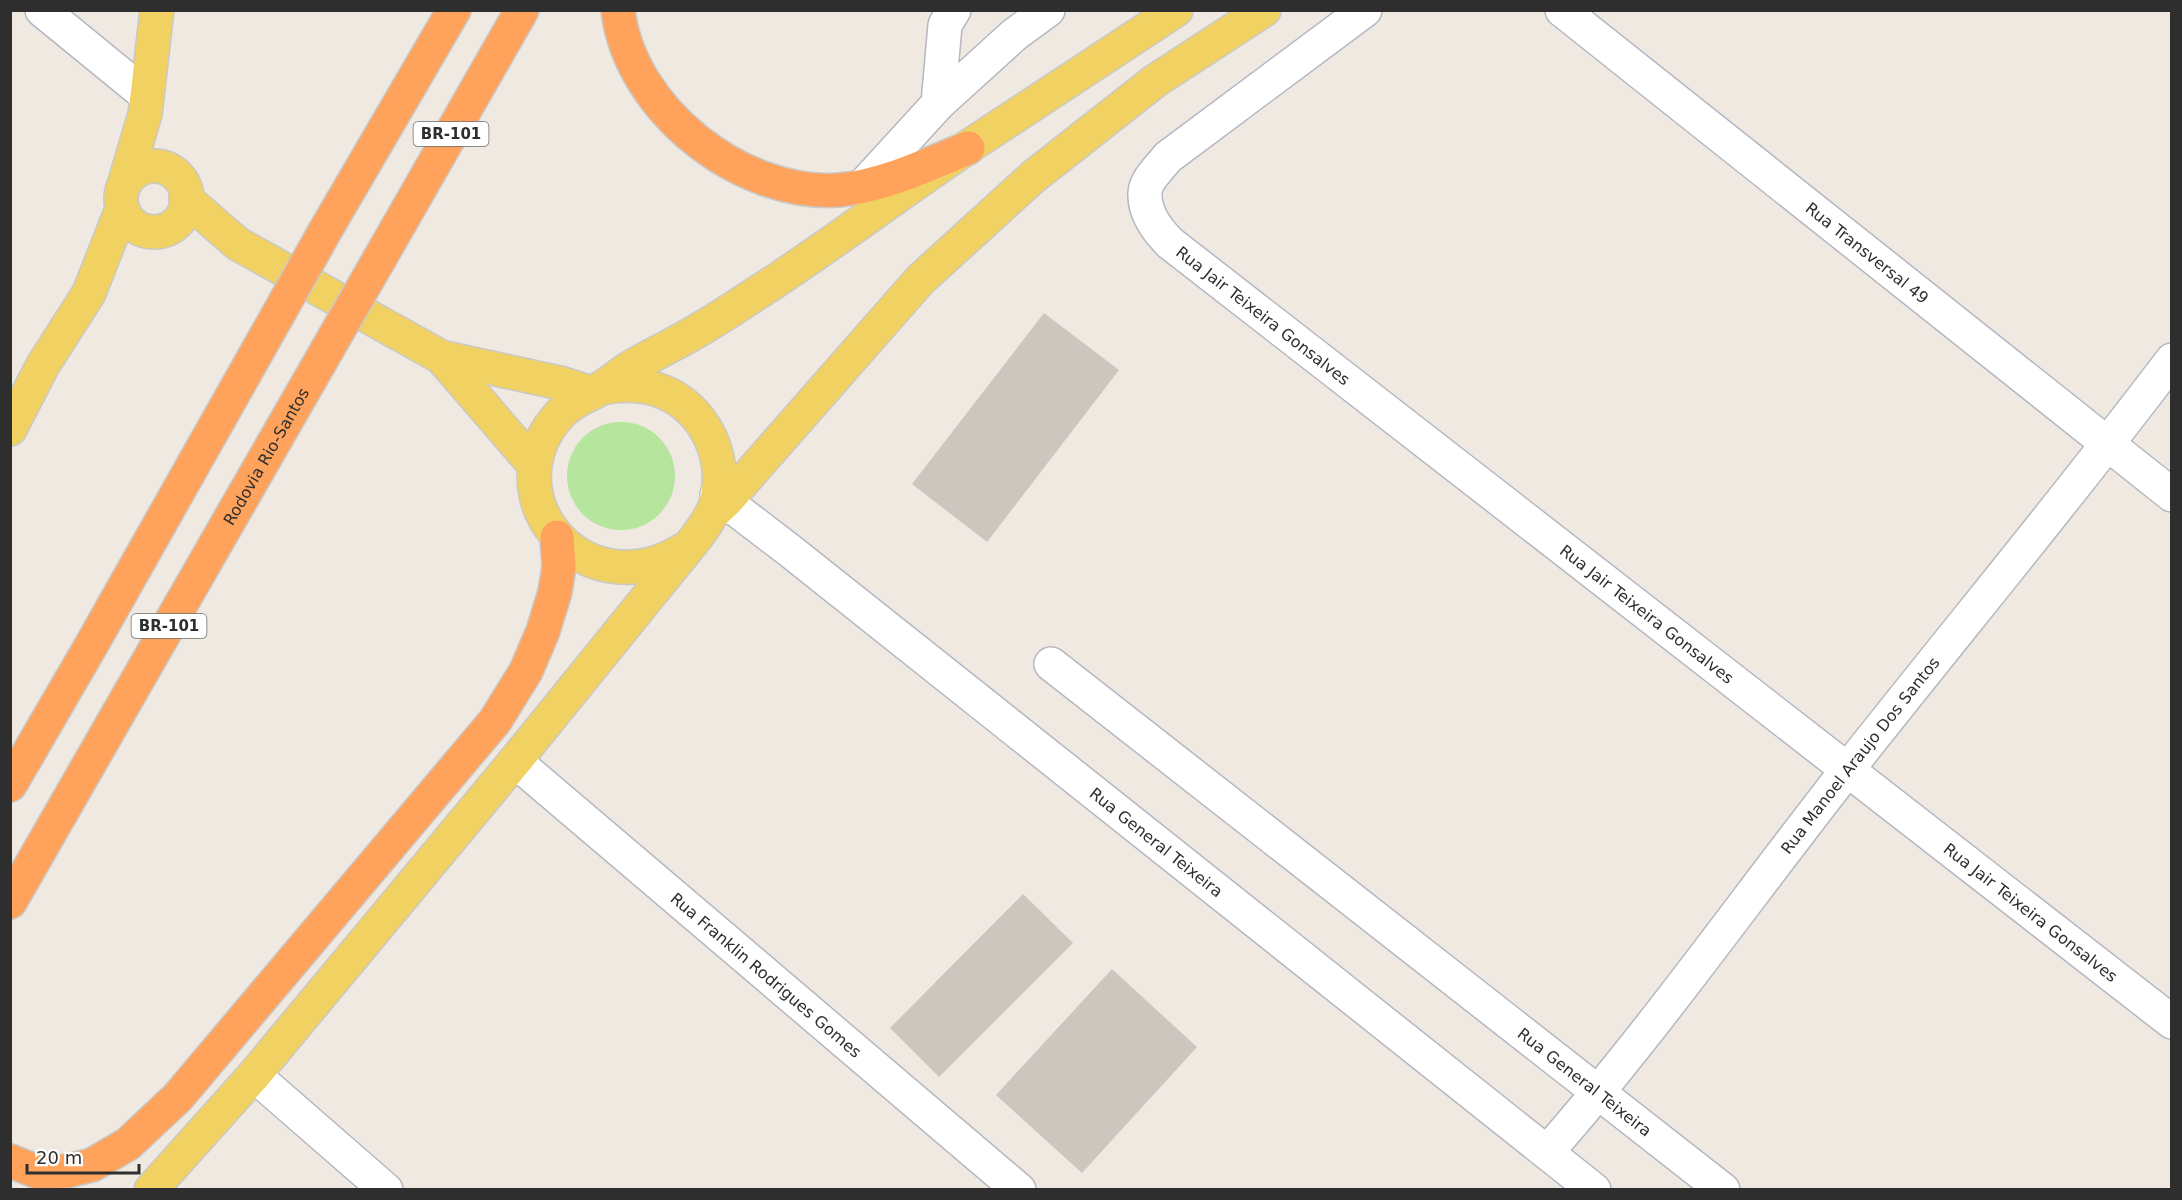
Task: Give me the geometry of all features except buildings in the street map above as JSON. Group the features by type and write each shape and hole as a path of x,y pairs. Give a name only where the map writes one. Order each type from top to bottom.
{"highway":[{"name":"BR-101","path":"10,785 325,231 454,10"},
{"name":"Rodovia Rio-Santos","path":"10,902 522,10"},
{"path":"618,10 626,45 640,77 670,116 701,144 738,167 763,178 813,190 862,187 908,173 968,148"},
{"path":"10,1161 38,1172 67,1171 92,1165 128,1144 178,1097 495,721 526,671 543,631 560,567 557,537"}],"main road":[{"path":"157,10 146,104 124,195 128,220 137,229 171,208"},
{"path":"146,104 171,208 441,357 596,390 617,385 648,387 676,398 688,408 708,431 718,460 719,475 712,513 684,550 670,558 641,568 626,569 595,563 569,548 557,537 537,497 535,466 544,436 552,423 573,402 596,390 724,315 968,148 1176,10"},
{"path":"151,1190 254,1075 515,761 712,513 920,280 1033,177 1155,81 1264,10"},
{"path":"89,293 134,171 147,165 162,165 171,208"},
{"path":"10,429 43,365 89,293 171,208"},
{"path":"441,357 535,466"}],"street":[{"path":"42,10 146,104"},
{"path":"938,104 945,25 954,10"},
{"path":"862,187 938,104 1014,35 1048,10"},
{"name":"Rua Jair Teixeira Gonsalves","path":"1365,10 1168,157 1144,192 1156,229 1170,243 2172,1022"},
{"name":"Rua Transversal 49","path":"1562,10 2172,495"},
{"name":"Rua Manoel Araujo Dos Santos","path":"1548,1151 1600,1092 1847,770 2108,445 2172,360"},
{"name":"Rua General Teixeira","path":"712,513 1548,1151 1594,1190"},
{"name":"Rua General Teixeira","path":"1051,664 1723,1190"},
{"name":"Rua Franklin Rodrigues Gomes","path":"515,761 1019,1190"},
{"path":"254,1075 386,1190"}],"green space":[{"path":"621,422 642,426 659,438 671,455 675,476 671,497 659,514 642,526 621,530 600,526 583,514 571,497 567,476 571,455 583,438 600,426"}]}
